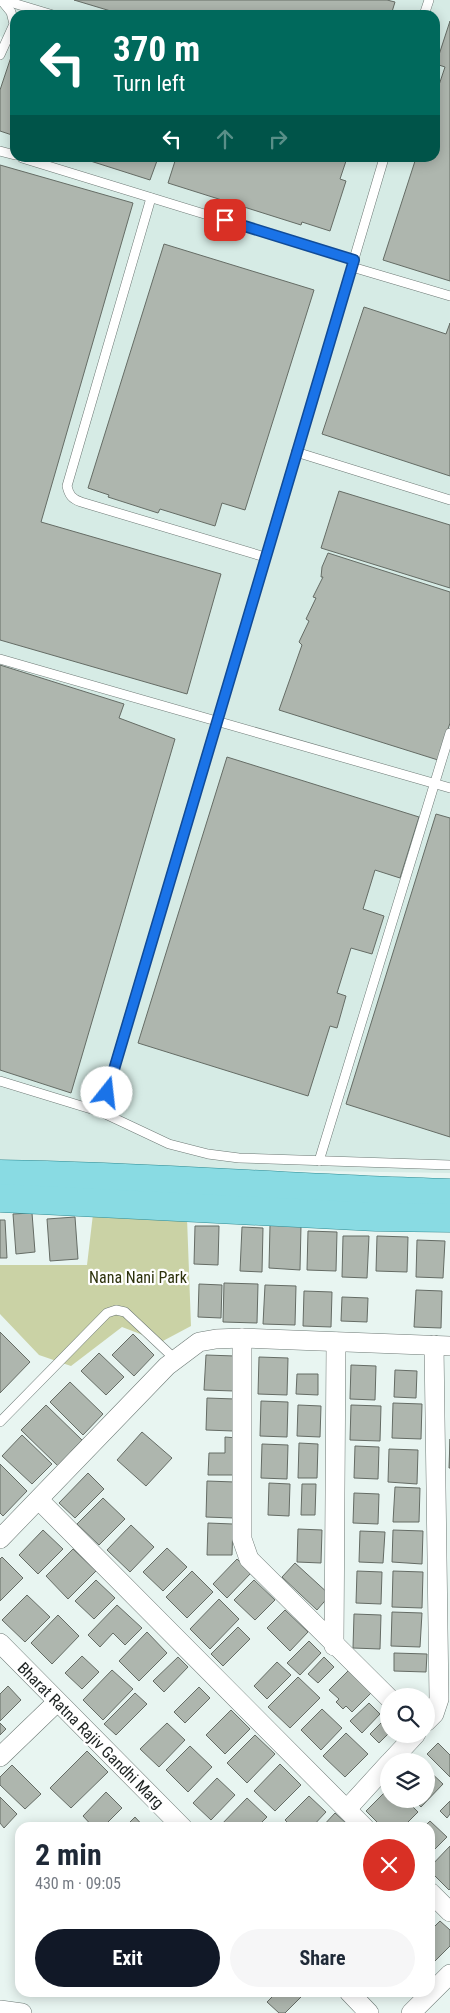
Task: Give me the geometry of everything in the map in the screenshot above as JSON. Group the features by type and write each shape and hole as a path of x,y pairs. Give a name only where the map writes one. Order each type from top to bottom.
{"main road":[{"path":"0,1174 67,1175 450,1193"},
{"path":"0,1198 376,1217 450,1218"}],"street":[{"path":"242,1338 242,1539 244,1547 249,1559 334,1646 380,1689"},
{"path":"0,1539 175,1359 198,1342 242,1338 442,1346 439,1699 435,1711"},
{"path":"334,1646 336,1342"},
{"path":"39,1500 359,1822"},
{"name":"Bharat Ratna Rajiv Gandhi Marg","path":"0,1643 177,1822"},
{"path":"0,1757 57,1702"},
{"path":"398,1753 408,1743"},
{"path":"347,1809 380,1773"},
{"path":"435,1897 450,1912"},
{"path":"435,1989 450,1974"},
{"path":"354,1997 370,2013"},
{"path":"411,2013 427,1997"},
{"path":"0,2010 22,2013"}],"lane":[{"path":"2,0 36,10"},
{"path":"2,0 10,12"},
{"path":"0,55 10,33"},
{"path":"35,162 353,263 450,296"},
{"path":"101,1112 383,162"},
{"path":"151,198 67,486 68,493 73,499 81,502 265,557"},
{"path":"296,452 450,500"},
{"path":"0,660 450,788"},
{"path":"319,1162 450,733"},
{"path":"0,1081 101,1112 168,1144 208,1154 239,1158 319,1162 450,1165"},
{"path":"0,1422 107,1313 116,1310 125,1312 175,1359"}],"shaded area":[{"path":"0,0 450,0 450,1173 0,1166 0,52 7,42 0,36"}],"green space":[{"name":"Nana Nani Park","path":"93,1214 187,1218 191,1326 161,1342 122,1327 71,1366 39,1355 0,1314 0,1265 87,1265"}],"building":[{"path":"74,0 387,0 395,2 393,10 107,10"},
{"path":"450,21 450,281 383,260 415,162 440,162 440,82 445,67 440,65 440,52"},
{"path":"10,60 10,134 0,131 0,90"},
{"path":"94,162 157,162 150,180"},
{"path":"175,162 346,162 340,179 346,181 330,231 302,222 301,225 168,183"},
{"path":"0,165 133,203 41,522 221,574 187,694 0,640"},
{"path":"164,244 314,290 245,510 222,503 215,526 160,509 158,513 108,497 109,495 88,488"},
{"path":"364,307 446,334 450,323 450,476 322,434"},
{"path":"339,491 450,525 450,588 321,548"},
{"path":"328,553 450,592 450,723 438,760 279,710 302,645 299,642 309,621 306,619 316,598 313,597 323,577 321,577 322,567"},
{"path":"0,665 124,704 119,718 175,739 71,1093 0,1070"},
{"path":"227,757 419,817 400,878 375,870 363,909 384,916 372,954 351,948 337,993 346,996 337,1028 330,1026 308,1096 138,1043"},
{"path":"436,814 450,818 450,1137 346,1104"},
{"path":"32,1213 35,1252 16,1254 13,1214"},
{"path":"75,1217 78,1259 50,1261 47,1219"},
{"path":"0,1220 5,1220 7,1258 0,1258"},
{"path":"270,1225 301,1226 300,1270 269,1268"},
{"path":"195,1226 219,1226 218,1265 194,1264"},
{"path":"242,1227 263,1228 262,1272 240,1271"},
{"path":"308,1231 337,1232 336,1271 307,1270"},
{"path":"343,1236 369,1236 367,1278 342,1277"},
{"path":"377,1236 408,1237 407,1272 376,1271"},
{"path":"417,1240 445,1241 443,1278 416,1277"},
{"path":"224,1283 258,1284 257,1323 223,1322"},
{"path":"199,1284 222,1285 221,1318 198,1317"},
{"path":"265,1285 296,1286 295,1325 263,1324"},
{"path":"416,1290 442,1291 441,1328 414,1327"},
{"path":"304,1291 332,1292 331,1327 303,1326"},
{"path":"342,1297 368,1298 367,1322 341,1321"},
{"path":"0,1332 30,1362 0,1393"},
{"path":"133,1334 154,1355 134,1376 112,1355"},
{"path":"99,1353 124,1377 106,1395 81,1371"},
{"path":"206,1355 235,1356 234,1391 204,1390"},
{"path":"259,1357 288,1358 287,1395 258,1394"},
{"path":"351,1365 376,1366 375,1400 350,1399"},
{"path":"395,1370 417,1371 416,1398 394,1397"},
{"path":"297,1374 318,1374 318,1395 296,1394"},
{"path":"70,1382 103,1414 83,1435 50,1402"},
{"path":"207,1398 235,1399 233,1431 206,1430"},
{"path":"261,1401 288,1402 287,1437 260,1436"},
{"path":"393,1403 422,1404 421,1439 392,1438"},
{"path":"46,1405 82,1440 58,1466 21,1430"},
{"path":"298,1405 321,1406 320,1437 297,1436"},
{"path":"351,1405 381,1406 380,1441 350,1440"},
{"path":"142,1432 172,1458 146,1486 117,1460"},
{"path":"22,1435 52,1464 32,1484 2,1456"},
{"path":"225,1437 237,1438 236,1475 208,1475 209,1453 225,1453"},
{"path":"299,1443 318,1444 317,1478 298,1478"},
{"path":"262,1444 288,1445 287,1479 261,1478"},
{"path":"355,1446 379,1447 378,1479 354,1478"},
{"path":"389,1449 418,1450 417,1484 388,1482"},
{"path":"0,1464 27,1491 3,1516 0,1513"},
{"path":"88,1473 104,1489 75,1518 59,1503"},
{"path":"207,1481 235,1482 234,1518 206,1517"},
{"path":"269,1483 290,1484 289,1516 268,1515"},
{"path":"302,1484 316,1484 315,1515 301,1515"},
{"path":"395,1487 420,1488 419,1522 393,1522"},
{"path":"354,1493 379,1494 378,1524 353,1523"},
{"path":"103,1498 125,1519 99,1545 77,1524"},
{"path":"208,1523 233,1524 232,1555 207,1555"},
{"path":"131,1525 154,1547 130,1572 107,1550"},
{"path":"298,1529 322,1530 321,1563 297,1562"},
{"path":"43,1530 63,1549 38,1574 19,1555"},
{"path":"393,1530 423,1531 422,1564 392,1562"},
{"path":"360,1531 385,1532 383,1563 359,1562"},
{"path":"167,1548 187,1567 163,1591 143,1572"},
{"path":"73,1549 96,1571 68,1599 46,1576"},
{"path":"2,1557 23,1578 0,1601 0,1559"},
{"path":"237,1559 251,1573 227,1598 213,1584"},
{"path":"295,1563 330,1595 317,1610 282,1577"},
{"path":"192,1571 213,1592 187,1618 166,1597"},
{"path":"357,1571 382,1572 381,1604 356,1603"},
{"path":"393,1571 423,1572 422,1608 392,1607"},
{"path":"96,1580 115,1598 94,1619 75,1601"},
{"path":"254,1580 275,1600 255,1620 234,1600"},
{"path":"27,1595 50,1617 25,1642 2,1620"},
{"path":"219,1599 239,1619 210,1649 190,1629"},
{"path":"117,1605 142,1628 125,1645 113,1633 100,1647 88,1635"},
{"path":"285,1610 308,1632 290,1651 267,1628"},
{"path":"392,1612 422,1613 420,1647 391,1646"},
{"path":"354,1614 381,1615 380,1649 353,1648"},
{"path":"58,1615 79,1636 52,1664 31,1643"},
{"path":"238,1627 250,1639 223,1666 211,1654"},
{"path":"147,1632 167,1653 139,1681 119,1661"},
{"path":"309,1641 321,1653 300,1675 287,1663"},
{"path":"394,1653 427,1654 426,1672 394,1671"},
{"path":"82,1656 99,1672 82,1689 65,1673"},
{"path":"178,1657 188,1667 164,1692 153,1681"},
{"path":"324,1657 334,1667 318,1683 308,1674"},
{"path":"277,1662 291,1675 267,1699 254,1686"},
{"path":"351,1668 374,1690 352,1712 346,1706 343,1709 336,1702 339,1699 329,1690"},
{"path":"112,1670 133,1689 103,1720 83,1700"},
{"path":"298,1677 320,1698 290,1728 268,1707"},
{"path":"8,1686 21,1700 0,1721 0,1694"},
{"path":"199,1687 210,1698 185,1723 174,1712"},
{"path":"135,1693 147,1704 116,1735 104,1724"},
{"path":"369,1703 380,1714 362,1733 350,1721"},
{"path":"322,1709 342,1728 321,1750 301,1730"},
{"path":"231,1710 250,1729 225,1754 206,1735"},
{"path":"0,1723 6,1729 0,1735"},
{"path":"167,1723 185,1740 159,1767 140,1749"},
{"path":"380,1724 380,1742 370,1734"},
{"path":"346,1733 368,1754 345,1777 323,1756"},
{"path":"255,1735 275,1754 247,1783 227,1763"},
{"path":"438,1743 450,1755 450,1777 435,1762 435,1753 428,1753"},
{"path":"190,1746 212,1767 188,1792 166,1770"},
{"path":"87,1751 108,1772 71,1808 50,1788"},
{"path":"280,1764 301,1785 275,1811 254,1791"},
{"path":"12,1765 41,1794 25,1809 0,1785 0,1777"},
{"path":"435,1776 443,1784 435,1792"},
{"path":"217,1778 235,1795 211,1820 193,1803"},
{"path":"106,1792 122,1808 108,1822 88,1822 83,1816"},
{"path":"309,1796 326,1812 317,1822 287,1822 285,1820"},
{"path":"0,1797 17,1814 4,1828 0,1823"},
{"path":"380,1797 380,1808 414,1808 418,1812 408,1822 377,1822 366,1811"},
{"path":"247,1798 267,1817 262,1822 224,1822"},
{"path":"450,1801 450,1814 447,1818 440,1811"},
{"path":"335,1813 345,1822 327,1822"},
{"path":"135,1817 140,1822 130,1822"},
{"path":"435,1826 447,1837 435,1849"},
{"path":"450,1846 449,1890 435,1876 435,1862"},
{"path":"440,1921 450,1930 450,1946 435,1961 435,1926"},
{"path":"272,1997 301,1997 285,2013 279,2013 267,2002"}],"route":[{"path":"107,1093 354,260 225,220"}]}
